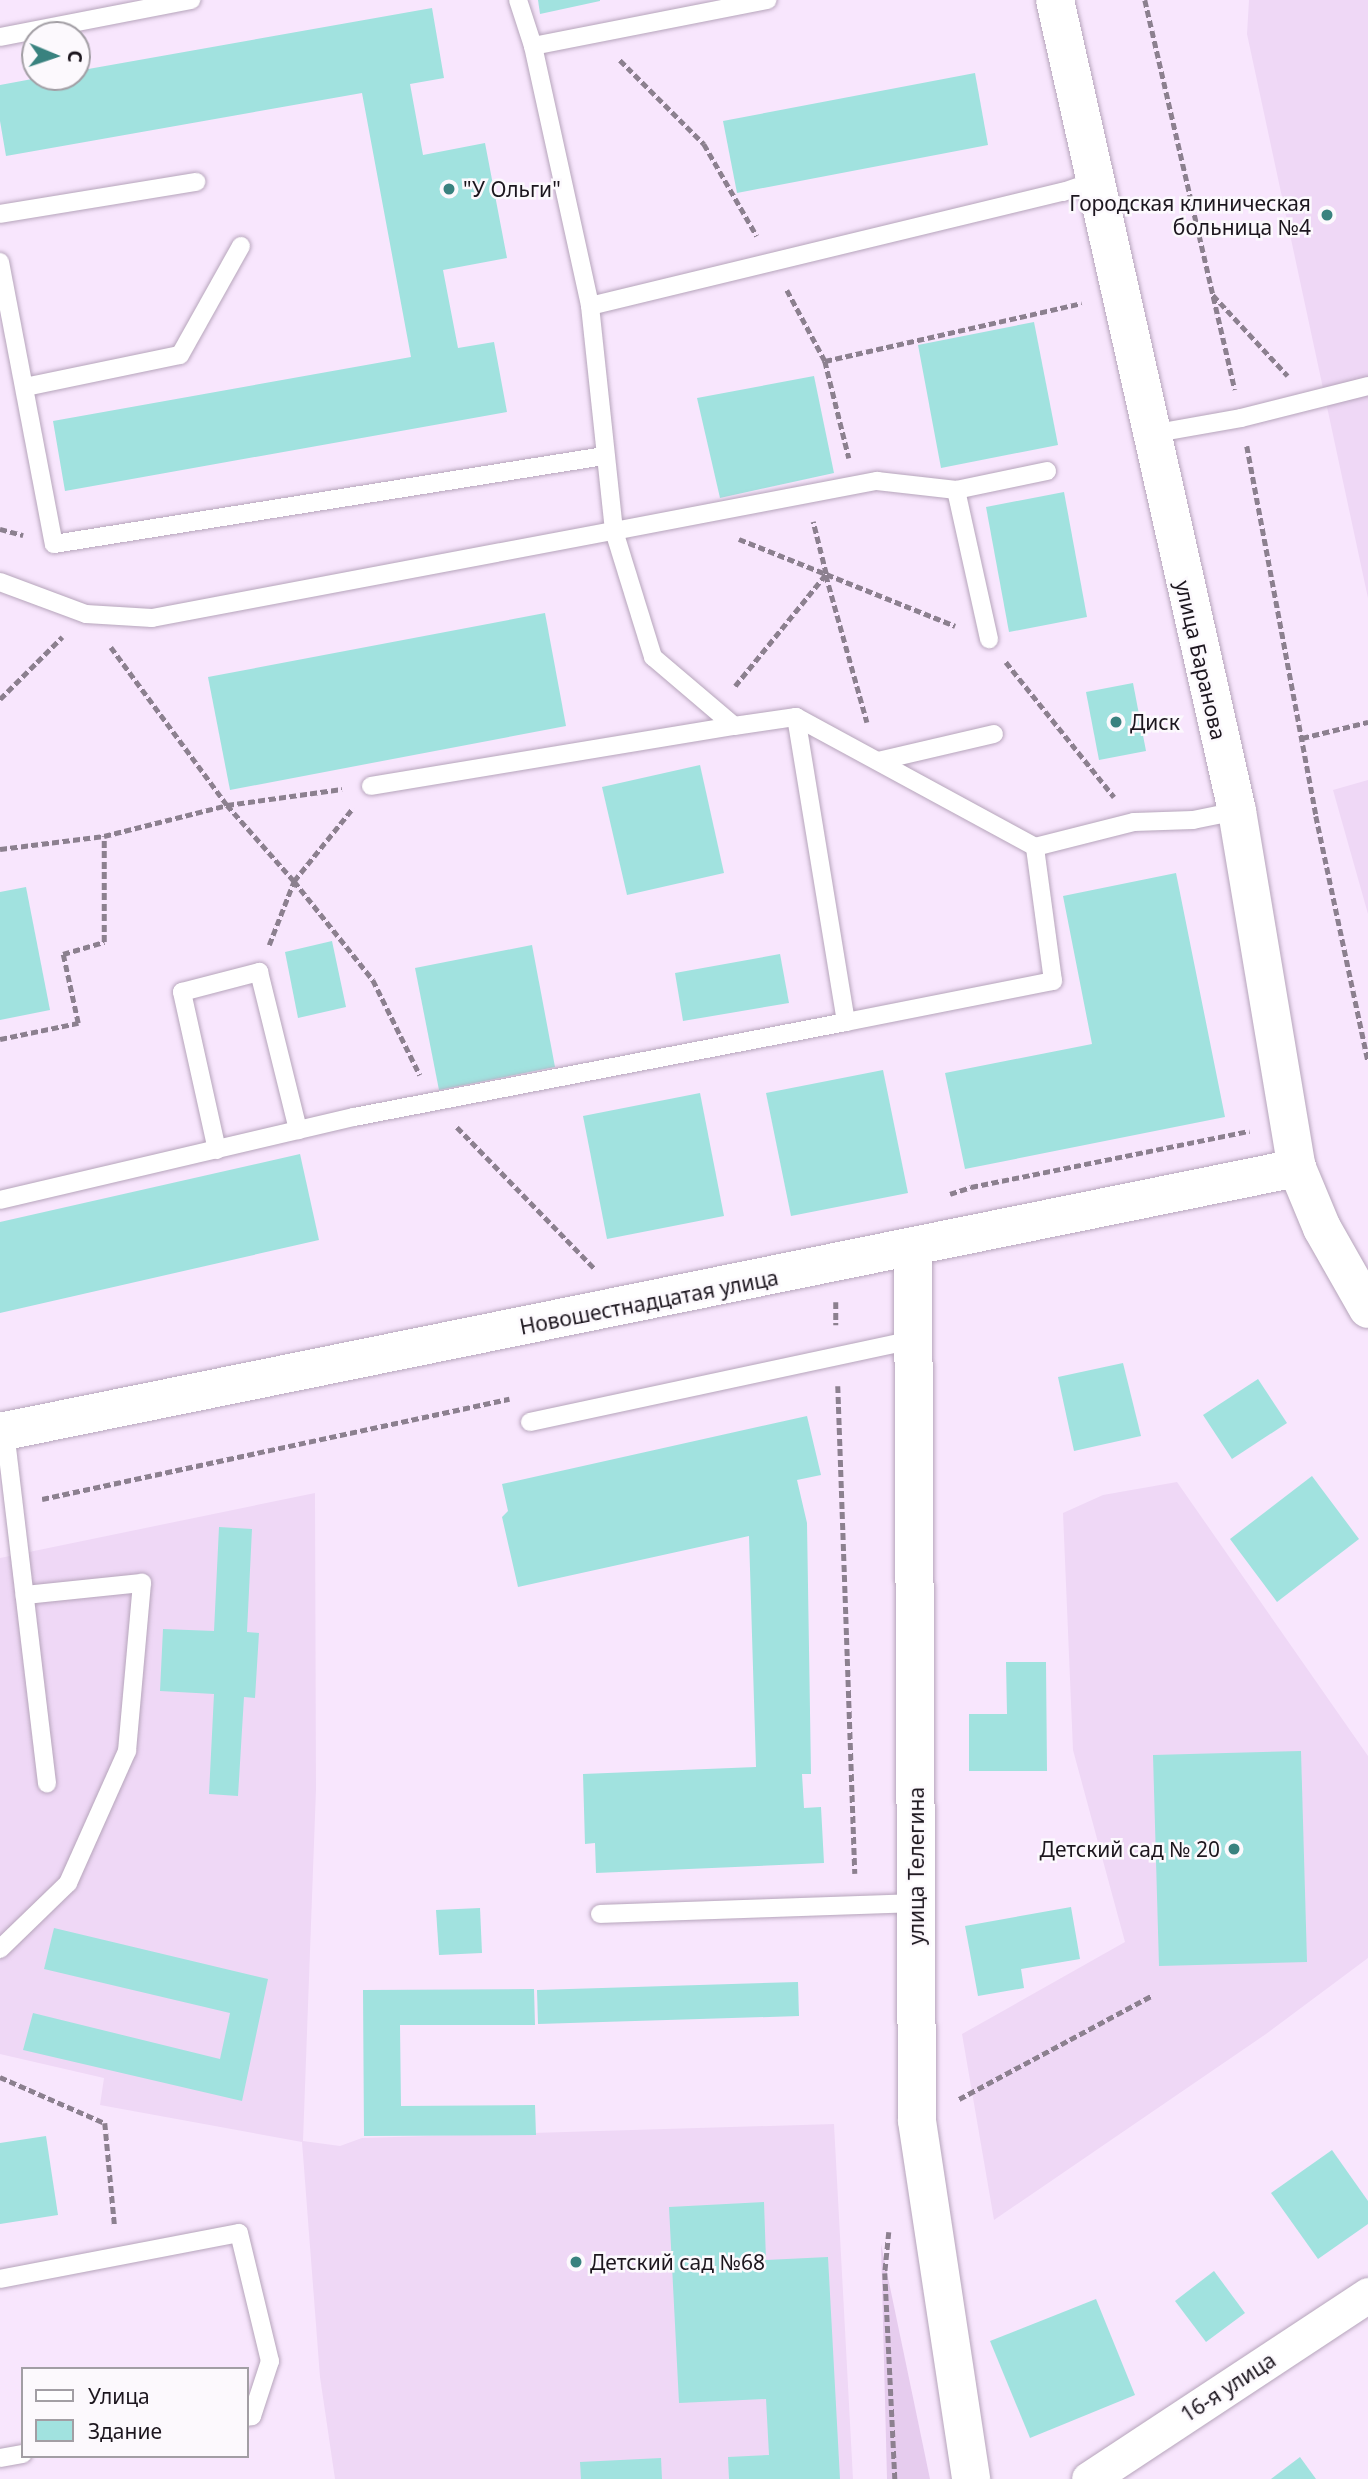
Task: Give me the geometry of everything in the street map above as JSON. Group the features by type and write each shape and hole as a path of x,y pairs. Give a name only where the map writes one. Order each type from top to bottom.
{"street":[{"name":"улица Баранова","path":"1055,0 1237,811 1297,1168 1322,1228 1368,1309"},
{"name":"Новошестнадцатая улица","path":"3,1431 913,1249 1297,1168"},
{"name":"улица Телегина","path":"913,1249 917,2121 971,2479"},
{"name":"16-я улица","path":"1089,2479 1368,2295"}],"lane":[{"path":"0,37 191,0"},
{"path":"518,0 533,46 590,306 614,531 653,657 734,726"},
{"path":"533,46 768,0"},
{"path":"590,306 1063,192 1095,181"},
{"path":"0,214 196,182"},
{"path":"25,387 180,355 241,246"},
{"path":"0,262 54,544 604,456"},
{"path":"1151,434 1241,418 1368,386"},
{"path":"0,582 86,614 152,618 877,481 956,490 1047,471"},
{"path":"956,490 989,639"},
{"path":"371,786 796,716 1035,847 1134,822 1193,820 1237,811"},
{"path":"796,716 846,1022"},
{"path":"878,761 994,734"},
{"path":"0,1200 298,1130 1052,981 1035,847"},
{"path":"217,1150 182,992 259,972 298,1130"},
{"path":"530,1422 914,1340"},
{"path":"3,1431 47,1784"},
{"path":"0,1949 68,1882 127,1751 142,1583 25,1595"},
{"path":"600,1914 916,1903"},
{"path":"0,2279 239,2233 270,2361 252,2416 248,2417"},
{"path":"0,2458 21,2454"}],"path":[{"path":"1146,0 1241,418 1302,738 1368,1060"},
{"path":"1213,295 1310,399"},
{"path":"825,361 1086,302 1089,315"},
{"path":"806,494 878,761"},
{"path":"683,517 989,639 1134,822"},
{"path":"716,710 826,574"},
{"path":"0,699 86,614 227,805 294,881 373,979 433,1104 595,1270"},
{"path":"1302,738 1368,722"},
{"path":"0,849 104,836 227,805 371,786"},
{"path":"259,972 294,881 371,786"},
{"path":"0,1039 78,1023 62,954 104,942 104,836"},
{"path":"947,1195 971,1187 1253,1130"},
{"path":"836,1264 836,1357 855,1881"},
{"path":"582,1272 608,1267"},
{"path":"14,1505 520,1397 530,1422"},
{"path":"917,2121 1153,1996"},
{"path":"0,2077 105,2123 118,2257"}],"shaded area":[{"name":"Городская клиническая больница №4","path":"1249,0 1368,0 1368,598 1247,34"},
{"path":"1368,780 1368,914 1333,790"},
{"name":"Детский сад № 20","path":"1177,1482 1368,1756 1368,1958 1266,2034 994,2220 962,2034 1125,1942 1073,1750 1063,1513 1103,1495"},
{"path":"315,1493 316,1789 303,2141 340,2146 362,2138 834,2124 853,2479 335,2479 320,2377 302,2142 100,2105 104,2078 0,2054 0,1558"},
{"path":"881,2244 930,2479 887,2479"}],"building":[{"path":"538,0 600,0 600,1 540,14"},
{"path":"432,8 444,78 410,84 423,155 485,143 507,258 443,270 458,348 494,342 507,412 65,491 53,421 411,357 362,93 6,156 0,121 0,85 21,81 21,91 91,91 91,69"},
{"path":"975,73 988,145 737,193 723,121"},
{"path":"1034,322 1058,445 941,468 918,345"},
{"path":"814,376 834,473 720,498 697,398"},
{"path":"1064,492 1087,617 1009,632 986,507"},
{"path":"545,613 566,726 230,790 208,677"},
{"name":"Диск","path":"1133,683 1146,751 1099,760 1086,692"},
{"path":"700,765 724,873 627,895 602,787"},
{"path":"1176,873 1225,1117 965,1169 945,1073 1092,1044 1063,896"},
{"path":"26,887 50,1010 0,1020 0,892"},
{"path":"332,941 346,1007 298,1018 285,952"},
{"path":"532,945 555,1067 439,1090 415,968"},
{"path":"780,954 789,1003 683,1021 675,973"},
{"path":"883,1070 908,1193 791,1216 766,1093"},
{"path":"700,1093 724,1216 607,1239 583,1116"},
{"path":"300,1154 319,1240 0,1313 0,1222"},
{"path":"1123,1363 1141,1436 1074,1451 1058,1377"},
{"path":"1258,1379 1287,1423 1232,1459 1203,1415"},
{"path":"807,1416 821,1475 797,1480 807,1523 811,1774 802,1774 804,1808 821,1807 824,1863 596,1873 595,1843 585,1844 583,1774 756,1767 749,1536 518,1587 502,1517 508,1511 502,1484"},
{"path":"1312,1476 1359,1539 1277,1602 1230,1539"},
{"path":"219,1527 252,1529 247,1632 259,1633 255,1698 244,1697 238,1796 209,1794 214,1694 160,1691 163,1629 214,1631"},
{"path":"1006,1662 1046,1662 1047,1771 969,1771 969,1714 1007,1714"},
{"path":"1301,1751 1307,1962 1159,1966 1153,1755"},
{"path":"1071,1907 1080,1959 1021,1969 1024,1988 978,1996 965,1926"},
{"path":"480,1908 482,1953 439,1955 436,1910"},
{"path":"54,1928 268,1979 242,2101 23,2050 33,2013 220,2059 230,2013 44,1969"},
{"path":"798,1982 799,2016 538,2024 537,1990"},
{"path":"534,1989 535,2025 400,2025 401,2106 535,2105 536,2135 364,2136 363,1990"},
{"path":"46,2136 58,2215 0,2224 0,2143"},
{"path":"1332,2150 1368,2201 1368,2224 1318,2259 1271,2193"},
{"path":"764,2202 766,2260 828,2257 840,2479 729,2479 728,2457 769,2455 766,2399 679,2403 669,2207"},
{"path":"1214,2271 1245,2313 1206,2342 1175,2301"},
{"path":"1096,2299 1135,2395 1030,2438 990,2341"},
{"path":"1300,2457 1316,2479 1271,2479"},
{"path":"661,2458 662,2479 581,2479 580,2462"}],"place":[{"name":"\"У Ольги\"","path":"449,189"},
{"name":"Городская клиническая больница №4","path":"1327,215"},
{"name":"Диск","path":"1116,722"},
{"name":"Детский сад № 20","path":"1234,1849"},
{"name":"Детский сад №68","path":"576,2262"}]}
